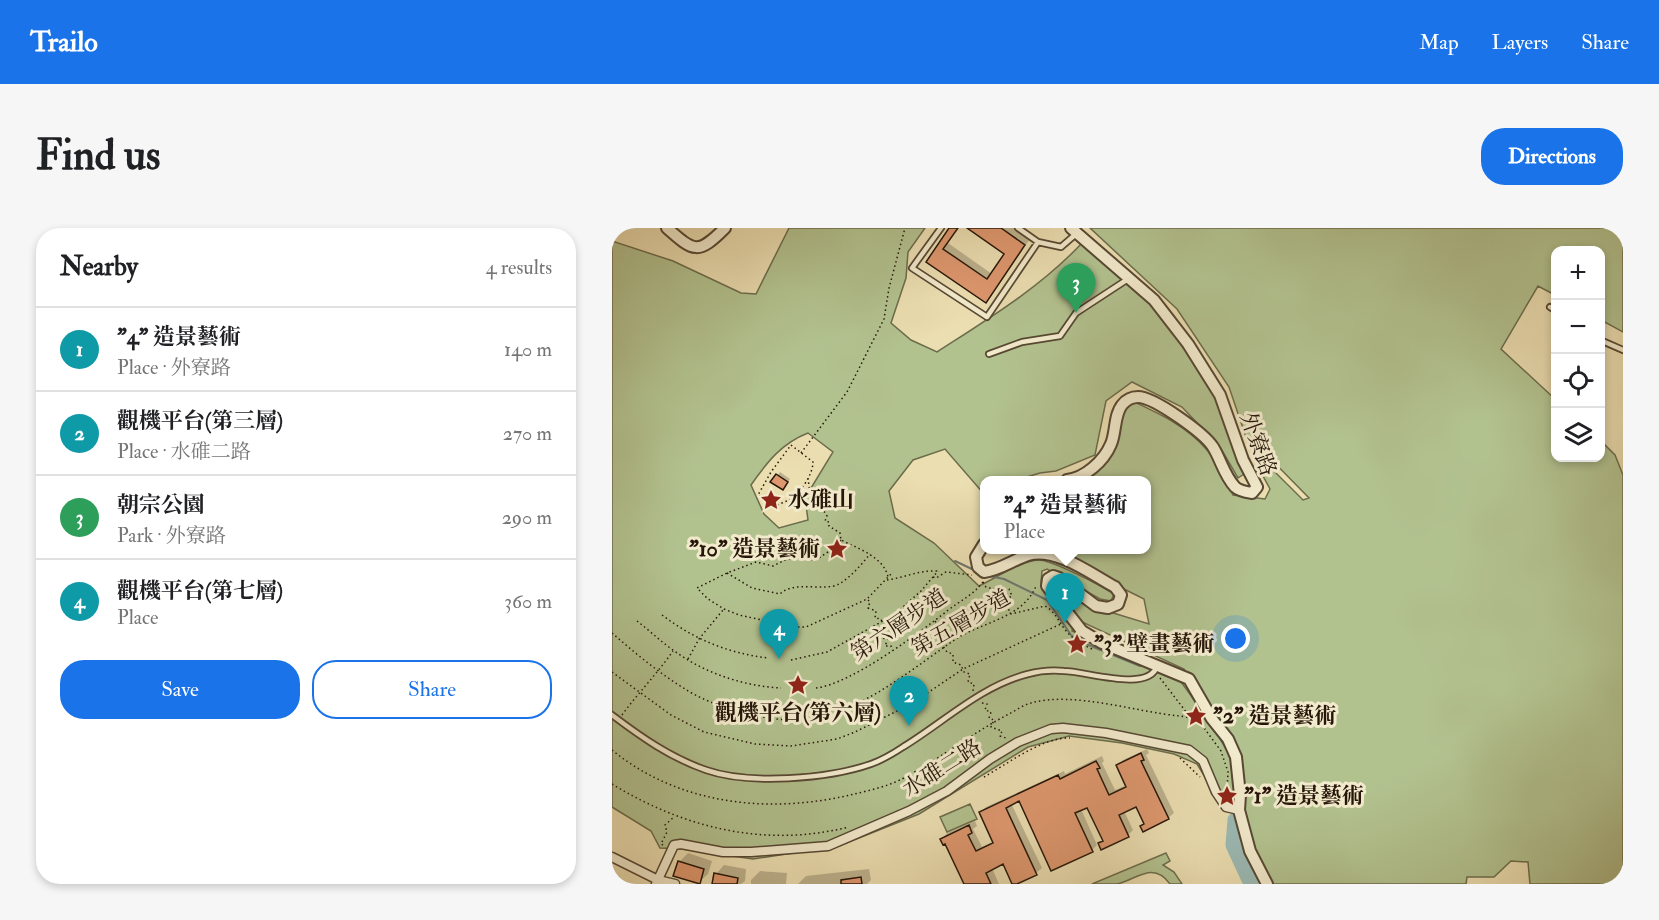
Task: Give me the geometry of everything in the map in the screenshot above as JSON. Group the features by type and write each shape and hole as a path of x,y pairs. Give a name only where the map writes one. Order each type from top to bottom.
{"street":[{"path":"667,228 687,246 698,248 710,243 725,228"},
{"name":"外寮路","path":"1074,230 1154,300 1188,344 1220,395 1243,460 1257,487 1252,493 1237,489 1224,472 1214,448 1204,436 1162,407 1139,397 1128,399 1120,406 1111,445 1090,471 1081,476"},
{"path":"980,550 976,556 978,567 984,572 993,571 1026,556 1039,554"},
{"path":"1050,554 1060,557 1115,587 1121,595 1118,604 1103,608 1096,606 1059,578 1053,576 1048,579 1047,586 1082,631 1156,669 1190,679 1236,757 1240,787 1239,810 1250,851 1267,884"},
{"name":"水碓二路","path":"657,882 674,845 681,844 723,852 775,852 828,846 909,811 948,791 1017,742 1051,729 1081,729 1189,750 1203,761 1216,792 1226,807 1239,810"},
{"path":"612,857 657,882 675,884"}],"lane":[{"path":"940,228 912,268 987,317 1038,242"},
{"path":"1018,228 1038,242 1061,247 1074,237 1074,230"},
{"path":"990,354 1022,342 1060,336 1076,313 1130,277"},
{"path":"1605,342 1623,350"},
{"path":"612,715 653,745 706,770 748,778 805,777 872,764 911,742 980,695 1027,674 1065,670 1126,680 1151,676 1156,669"}],"path":[{"path":"801,453 847,392 884,319 899,244 905,228"},
{"path":"791,445 813,462 808,478 793,498 773,507 758,495 771,472 791,445"},
{"path":"808,478 811,501 820,505 826,516 825,521 829,522 832,529 840,533 841,540 837,546 816,560 796,558 773,566 756,562 726,573 697,588 708,599 738,615 794,627 806,627 867,599 893,572"},
{"path":"841,540 870,554 886,570 887,579"},
{"path":"726,573 752,588 780,594 786,589 814,585 828,587 838,585 870,554"},
{"path":"791,660 827,652 896,613 921,591 938,571 887,579"},
{"path":"933,577 936,578 946,572 979,576"},
{"path":"612,672 671,715 704,732 755,744 791,746 837,739 910,704 963,669 1063,624 1051,609 1045,606 1011,614 1004,600 1012,596 1009,590 1001,588 1000,591 986,586 982,579"},
{"name":"第六層步道","path":"816,688 848,677 892,651 972,595 983,582"},
{"name":"第五層步道","path":"612,633 632,651 686,689 713,703 763,717 795,720 837,712 862,701 958,638 1029,600 1035,588"},
{"path":"867,599 870,602 868,608 876,611 874,618 881,619 883,626 880,631 886,632 882,638 888,639 885,646 891,646 892,651"},
{"path":"688,660 699,639 724,609"},
{"path":"662,615 699,639 754,657 768,658"},
{"path":"637,621 688,660 736,681 758,687 781,688"},
{"path":"935,621 938,626 934,632 941,635 938,643 945,647 947,652 953,654 953,662 961,665 970,674 968,682 974,684 973,690 979,691 982,698 980,703 987,704 985,710 991,712 989,718 994,720 991,727 1002,731 1000,736 1006,738 1002,743 1006,744"},
{"path":"618,720 639,691 660,670 673,650"},
{"path":"1156,669 1191,717"},
{"path":"1198,720 1221,751 1228,772 1227,792"},
{"path":"984,777 1035,749 1061,738 1071,738"},
{"path":"612,784 674,817 665,825 667,832 662,844 665,846"}],"green space":[{"path":"789,228 925,228 908,252 906,278 891,323 911,340 937,352 1032,288 1082,243 1146,299 1174,333 1217,396 1244,474 1238,478 1220,447 1182,407 1132,382 1106,401 1095,455 1056,471 1030,476 980,476 980,489 945,449 913,460 889,491 895,518 934,543 979,586 1016,567 1038,560 1064,568 1114,594 1111,601 1100,599 1047,569 1042,571 1041,583 1073,627 1072,631 1139,658 1179,679 1226,744 1238,787 1238,767 1219,721 1184,669 1082,622 1055,588 1059,582 1110,612 1149,624 1144,599 1067,554 1151,554 1151,476 1080,476 1107,455 1116,411 1130,400 1171,421 1199,441 1215,460 1233,495 1265,499 1270,489 1257,465 1260,461 1269,471 1273,470 1303,500 1309,498 1255,443 1249,446 1229,387 1177,309 1090,228 1623,228 1623,332 1605,322 1605,246 1551,246 1551,293 1538,286 1501,349 1551,395 1551,462 1605,462 1605,445 1615,455 1623,475 1623,884 1530,884 1528,862 1511,861 1494,877 1467,877 1466,884 1267,884 1241,837 1240,804 1226,811 1197,764 1174,754 1122,743 1069,736 1028,747 919,814 839,846 753,859 660,848 651,831 612,807 612,241 673,261 741,293 756,294","holes":["808,433 833,452 805,498 808,520 779,528 764,514 751,485 769,461 783,448"]},
{"path":"970,804 977,819 947,832 940,817"},
{"path":"1166,853 1170,861 1163,865 1174,872 1182,884 1170,884 1164,877 1151,872 1117,884 1092,884"}],"building":[{"path":"949,228 958,228 943,249 987,279 1004,254 967,228 1001,228 1025,245 986,303 926,262"},
{"path":"776,474 788,482 783,490 770,482"},
{"path":"1141,753 1144,760 1141,761 1169,819 1143,832 1140,826 1144,824 1136,807 1119,815 1129,837 1101,850 1098,843 1103,841 1087,808 1075,813 1093,852 1051,871 1019,801 1006,808 1037,875 1012,884 1003,864 986,873 991,884 964,884 945,844 943,845 940,839 969,825 972,833 968,835 976,851 993,843 979,812 1058,775 1060,779 1096,761 1100,768 1097,769 1109,795 1126,787 1116,765"},
{"path":"678,861 704,869 700,884 673,876"},
{"path":"714,873 738,878 737,884 712,884"},
{"path":"861,877 862,884 841,884 841,880"}],"waterway":[{"path":"955,561 974,570"},
{"path":"989,576 1004,579 1047,600 1071,635 1081,642 1140,666"},
{"path":"1187,686 1205,718"},
{"path":"1216,732 1227,750"},
{"path":"1235,820 1233,845 1251,884"}],"place":[{"name":"朝宗公園","path":"1076,313"},
{"name":"水碓山","path":"771,500"},
{"name":"\"10\" 造景藝術","path":"837,549"},
{"name":"\"4\" 造景藝術","path":"1065,623"},
{"name":"\"3\" 壁畫藝術","path":"1077,644"},
{"name":"觀機平台(第七層)","path":"779,659"},
{"name":"觀機平台(第六層)","path":"798,685"},
{"name":"\"2\" 造景藝術","path":"1196,716"},
{"name":"觀機平台(第三層)","path":"909,726"},
{"name":"\"1\" 造景藝術","path":"1227,796"}]}
